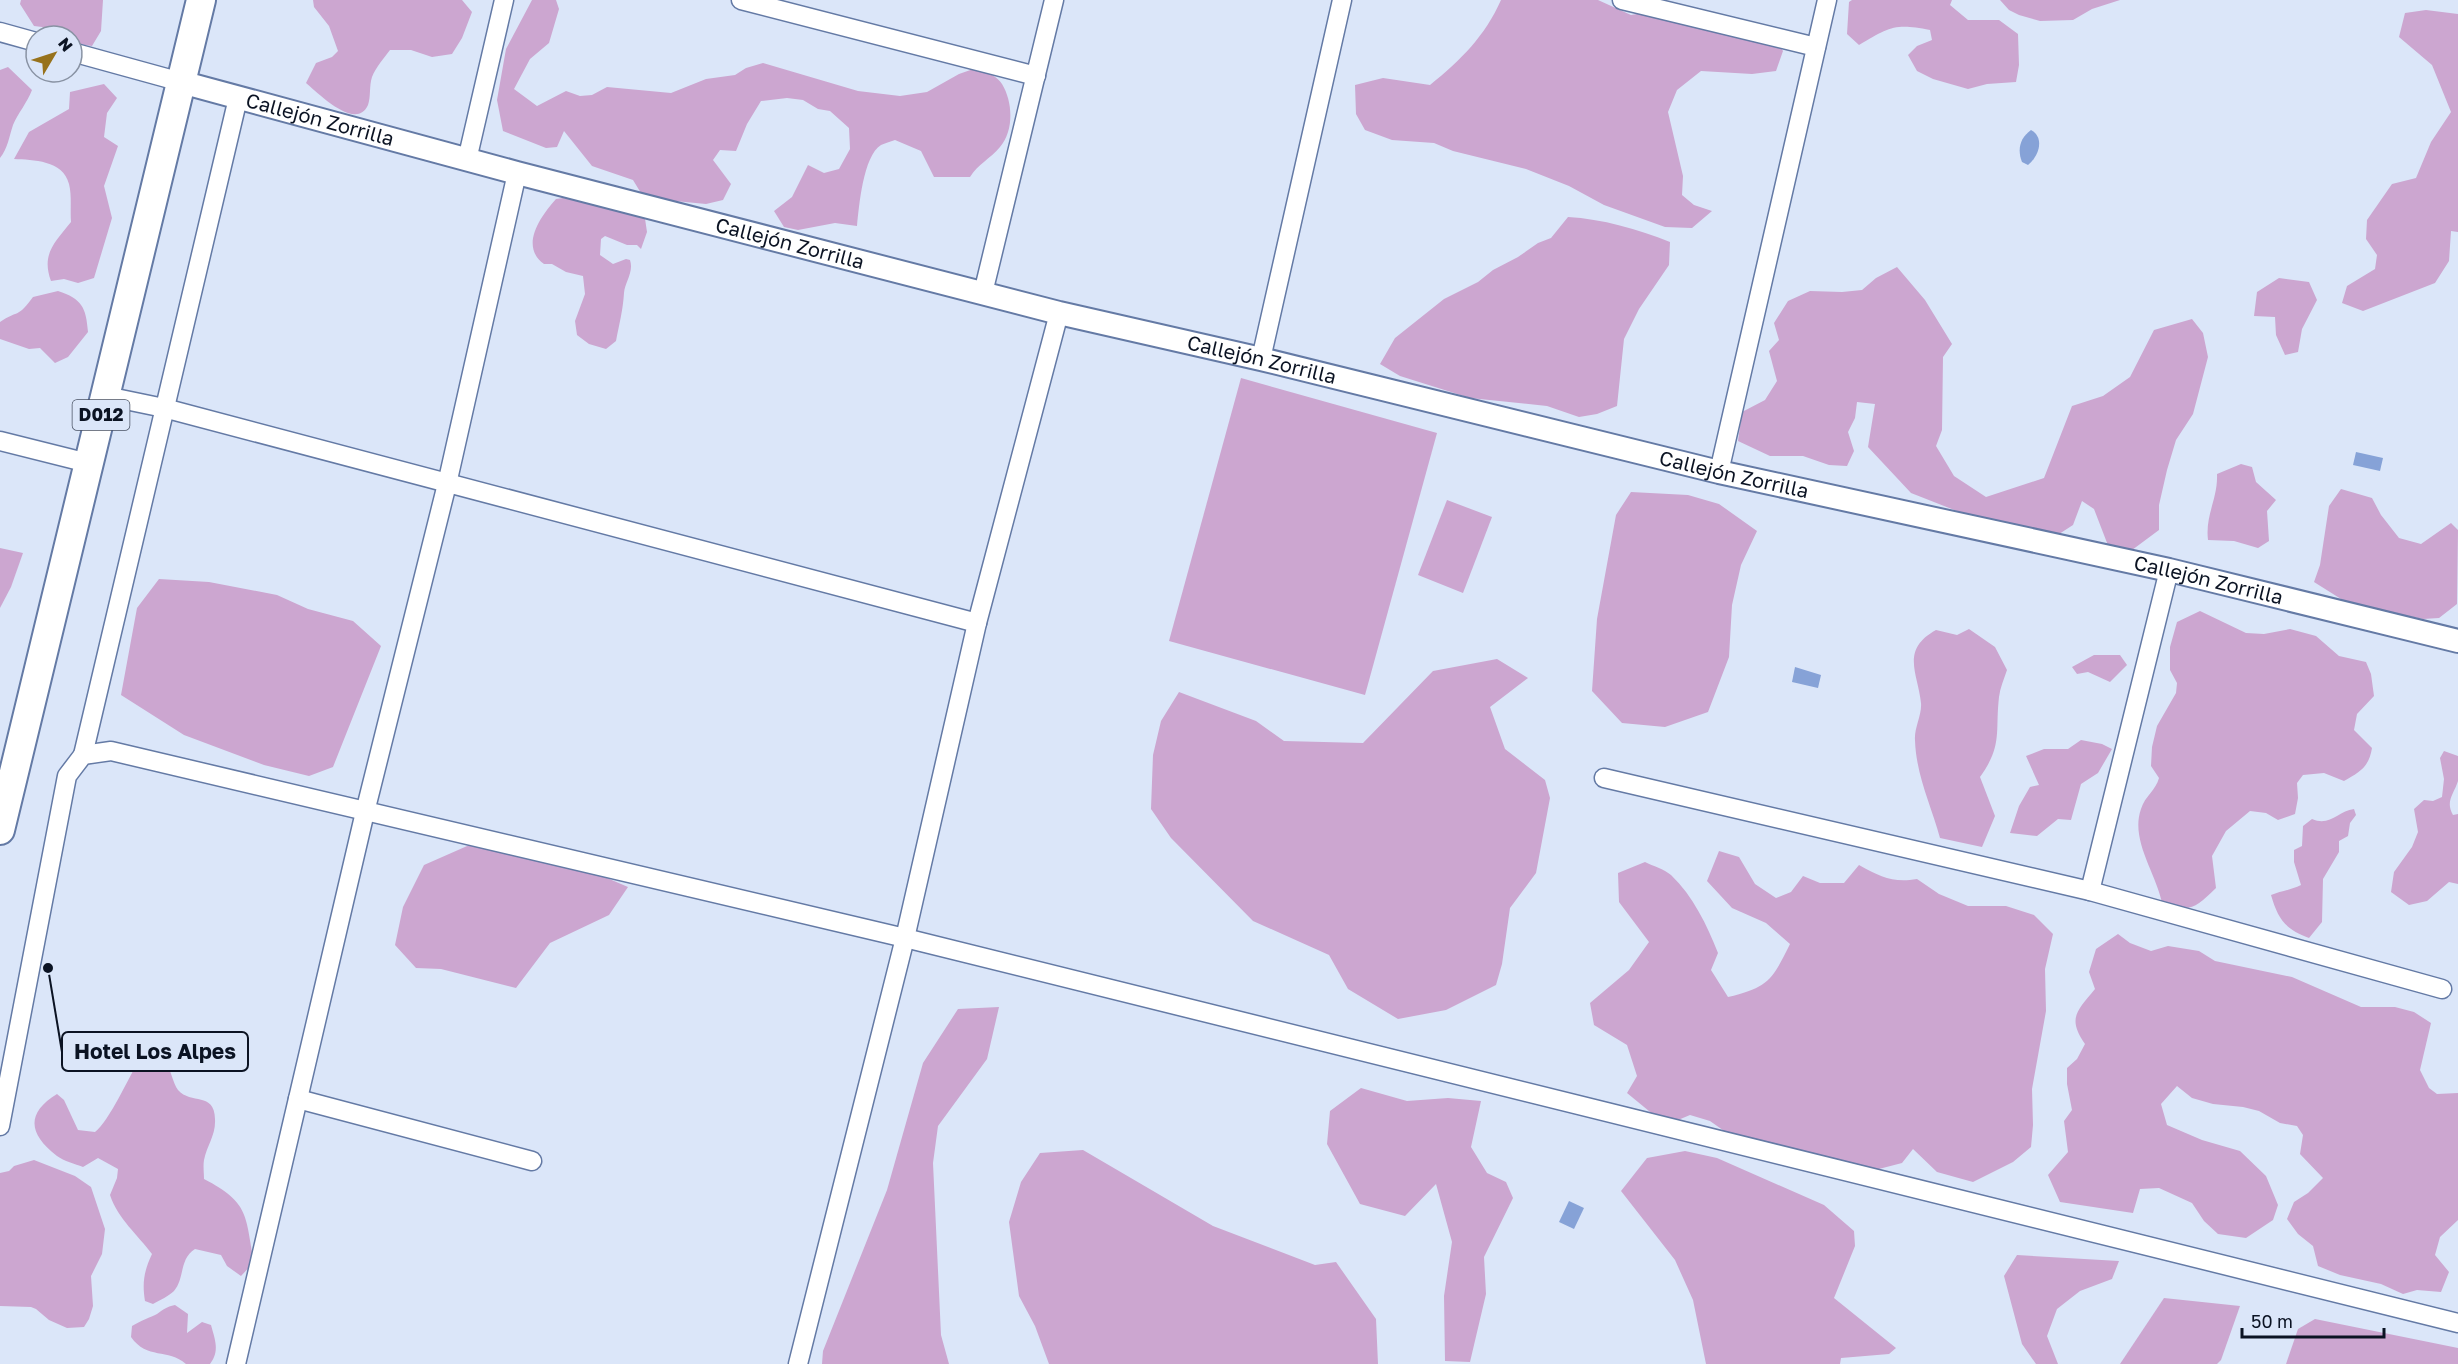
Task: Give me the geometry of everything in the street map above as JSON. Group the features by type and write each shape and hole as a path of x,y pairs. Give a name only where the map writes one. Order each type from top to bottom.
{"main road":[{"name":"D012","path":"0,830 201,0"}],"street":[{"path":"467,160 504,0"},
{"path":"741,0 1036,76"},
{"path":"983,293 1054,0"},
{"path":"1261,359 1342,0"},
{"path":"1622,0 1816,47"},
{"path":"1719,472 1827,0"},
{"path":"0,32 24,39"},
{"name":"Callejón Zorrilla","path":"84,55 467,160 1059,312 1261,359 1719,472 2169,570 2458,641"},
{"path":"0,1126 68,776 83,756 238,98"},
{"path":"241,1363 298,1098 365,812 447,484 517,173"},
{"path":"798,1364 905,938 978,623 1059,312"},
{"path":"106,396 164,408 978,623"},
{"path":"0,441 88,463"},
{"path":"2090,891 2169,570"},
{"path":"83,756 111,751 905,938 2458,1323"},
{"path":"1604,778 2090,891 2442,989"},
{"path":"298,1098 532,1161"}],"shaded area":[{"path":"21,0 103,0 101,31 92,46 84,45 84,24 33,24 20,4"},
{"path":"313,0 462,0 472,12 462,38 452,54 432,57 411,50 390,50 372,77 368,105 362,112 355,114 337,108 306,83 316,63 332,57 338,51 329,26 314,7"},
{"path":"532,0 556,0 559,9 549,43 530,59 514,89 537,106 566,91 580,96 592,95 607,87 671,93 706,79 735,75 746,68 763,63 858,91 900,96 927,92 959,74 979,67 998,79 1006,91 1010,108 1008,133 1000,147 970,177 934,177 921,151 895,140 881,145 875,151 866,170 857,226 835,223 798,230 784,227 774,211 792,197 808,165 824,173 839,169 850,149 849,128 830,111 818,109 803,100 787,98 761,101 747,124 736,151 720,150 713,160 731,184 723,200 706,204 644,198 633,180 592,166 564,131 557,147 546,148 503,131 497,100 506,49"},
{"path":"1501,0 1598,0 1631,15 1662,10 1776,40 1783,51 1776,71 1752,74 1701,71 1677,90 1668,112 1683,176 1682,195 1694,205 1712,211 1692,228 1665,227 1604,205 1569,186 1526,169 1453,151 1434,143 1392,140 1365,130 1356,114 1355,85 1383,78 1430,85 1471,47 1488,25"},
{"path":"1852,0 1952,0 1950,5 1968,20 1999,20 2018,34 2019,65 2016,82 1987,84 1968,89 1933,79 1917,71 1908,55 1917,46 1932,40 1930,30 1908,27 1893,28 1859,45 1847,34 1849,2"},
{"path":"2000,0 2120,0 2092,9 2073,20 2040,21 2009,10"},
{"path":"2426,10 2458,14 2458,232 2451,231 2449,261 2435,283 2363,311 2342,303 2347,286 2375,269 2377,255 2366,239 2367,220 2392,184 2416,178 2431,142 2451,112 2432,65 2399,37 2405,13"},
{"path":"8,67 32,90 13,125 7,146 0,158 0,70"},
{"path":"104,84 117,98 107,113 104,137 118,146 104,186 112,218 94,278 78,283 64,279 51,281 48,263 51,249 71,222 69,184 61,170 54,166 38,161 14,159 29,132 69,109 70,92"},
{"path":"563,198 644,212 647,232 641,249 637,245 627,245 605,236 601,239 600,255 613,264 626,259 630,260 631,264 616,341 606,349 589,344 577,335 575,321 585,294 583,276 566,272 552,264 544,264 533,249 535,231 539,222 556,199"},
{"path":"1568,217 1620,225 1670,242 1669,265 1639,309 1624,339 1617,406 1597,414 1579,417 1547,406 1470,398 1400,376 1380,364 1395,338 1444,299 1478,282 1493,270 1538,243 1551,238"},
{"path":"1897,267 1925,300 1952,344 1943,357 1942,430 1936,446 1954,476 1986,497 2044,478 2072,406 2103,396 2130,377 2154,330 2192,319 2203,333 2208,357 2193,414 2176,440 2167,470 2159,505 2159,530 2128,553 2109,548 2094,509 2082,501 2073,525 2056,536 1967,515 1911,493 1868,447 1875,404 1857,402 1855,418 1848,432 1854,451 1847,466 1829,465 1803,456 1770,456 1738,441 1742,412 1765,400 1777,381 1769,351 1779,340 1774,323 1788,301 1810,291 1862,290 1876,278"},
{"path":"2279,278 2309,282 2317,300 2302,329 2298,352 2285,355 2276,335 2275,317 2254,316 2257,292"},
{"path":"58,291 78,301 84,310 87,323 88,332 68,357 55,363 40,348 29,349 0,339 0,322 21,311 33,297"},
{"path":"1241,378 1437,433 1365,695 1169,641"},
{"path":"2241,464 2252,467 2256,482 2276,500 2267,511 2269,541 2258,548 2234,541 2208,540 2208,523 2216,491 2217,474"},
{"path":"2341,489 2372,498 2381,515 2399,538 2421,544 2451,523 2458,530 2457,604 2439,618 2423,619 2349,604 2314,582 2320,565 2329,506"},
{"path":"1631,492 1688,495 1719,504 1757,531 1741,565 1732,605 1729,657 1708,712 1665,727 1622,723 1592,691 1597,619 1616,515"},
{"path":"1447,500 1492,517 1463,593 1418,575"},
{"path":"0,548 23,553 11,587 0,608"},
{"path":"159,579 209,582 277,595 308,609 353,621 381,646 333,767 309,776 264,765 184,735 121,695 137,608"},
{"path":"2200,611 2246,633 2264,634 2290,629 2316,636 2339,656 2366,662 2371,674 2374,696 2357,714 2354,730 2372,748 2369,760 2363,768 2344,781 2324,773 2303,775 2297,783 2298,798 2295,814 2278,820 2266,813 2250,811 2226,831 2212,856 2216,888 2192,907 2180,908 2162,903 2141,844 2138,821 2143,804 2159,778 2151,766 2152,747 2157,726 2176,693 2177,683 2170,670 2170,647 2177,622"},
{"path":"1969,629 1995,647 2007,670 2000,694 1995,747 1980,777 1995,816 1982,847 1940,838 1921,778 1915,740 1921,708 1914,663 1918,646 1936,630 1957,635"},
{"path":"2094,655 2120,655 2127,665 2110,682 2088,672 2077,674 2072,667"},
{"path":"1497,659 1528,678 1490,707 1505,749 1545,780 1550,798 1536,873 1510,908 1502,964 1496,985 1446,1010 1398,1019 1348,989 1329,955 1253,921 1171,838 1151,809 1153,755 1161,721 1179,692 1256,721 1284,741 1363,743 1433,671"},
{"path":"2081,740 2102,744 2112,749 2098,773 2081,784 2071,820 2058,819 2037,836 2010,833 2019,806 2030,787 2039,785 2026,756 2044,749 2068,749"},
{"path":"2444,751 2458,756 2458,781 2450,806 2453,815 2458,814 2458,884 2449,882 2427,901 2409,905 2391,892 2394,872 2412,847 2418,832 2414,809 2424,800 2433,801 2442,797 2444,779 2440,758"},
{"path":"2354,809 2356,815 2350,823 2348,836 2339,841 2339,852 2323,879 2322,922 2309,938 2288,927 2280,917 2271,895 2301,885 2294,862 2294,850 2302,846 2303,826 2312,819 2329,820"},
{"path":"474,843 537,848 628,887 609,915 550,943 516,988 441,969 416,968 395,945 403,907 424,865"},
{"path":"1719,851 1739,857 1755,884 1776,898 1791,892 1803,876 1820,883 1844,883 1859,865 1887,878 1917,879 1939,894 1968,906 2006,906 2034,915 2053,934 2045,969 2046,1011 2032,1089 2031,1147 2013,1162 1973,1182 1937,1172 1913,1149 1902,1163 1875,1170 1817,1158 1793,1148 1772,1151 1737,1140 1710,1121 1690,1115 1666,1125 1627,1093 1637,1076 1627,1045 1594,1025 1590,1003 1629,970 1649,942 1619,902 1618,873 1645,862 1662,869 1679,883 1699,911 1714,942 1718,953 1711,970 1728,997 1752,990 1768,980 1790,944 1766,923 1732,908 1707,881"},
{"path":"2118,934 2130,943 2151,951 2168,946 2199,951 2215,961 2292,977 2361,1007 2395,1007 2414,1012 2431,1023 2420,1070 2429,1088 2437,1094 2458,1093 2458,1220 2440,1237 2435,1255 2449,1272 2441,1292 2417,1290 2403,1294 2381,1284 2340,1275 2318,1266 2313,1246 2298,1234 2287,1219 2294,1202 2308,1193 2323,1178 2300,1154 2303,1135 2297,1126 2280,1123 2259,1111 2213,1104 2192,1098 2177,1086 2161,1104 2167,1125 2202,1140 2240,1151 2266,1176 2278,1205 2273,1220 2246,1238 2218,1234 2204,1221 2192,1203 2159,1188 2140,1189 2133,1213 2060,1202 2048,1175 2068,1152 2064,1121 2072,1110 2067,1084 2067,1068 2077,1059 2085,1044 2076,1028 2076,1015 2095,989 2089,972 2096,949"},
{"path":"999,1007 987,1059 938,1126 933,1163 941,1335 949,1364 822,1364 823,1351 887,1190 923,1063 958,1009"},
{"path":"148,1057 167,1064 178,1090 189,1097 206,1101 214,1110 215,1125 204,1160 204,1179 230,1195 238,1203 246,1221 254,1262 241,1276 227,1266 221,1255 195,1249 184,1263 180,1280 174,1291 153,1304 145,1301 144,1288 145,1272 152,1254 123,1219 110,1195 118,1169 98,1158 83,1167 60,1158 40,1140 34,1124 40,1109 57,1094 64,1100 78,1130 95,1132 113,1109 140,1059"},
{"path":"1361,1088 1407,1101 1448,1098 1481,1101 1471,1147 1487,1173 1506,1182 1513,1198 1484,1257 1486,1294 1470,1362 1445,1361 1444,1296 1452,1242 1436,1184 1405,1216 1360,1204 1327,1144 1330,1111"},
{"path":"1083,1150 1213,1226 1315,1265 1336,1262 1376,1319 1378,1364 1049,1364 1035,1326 1019,1296 1009,1222 1021,1182 1040,1153"},
{"path":"1685,1151 1717,1158 1824,1205 1854,1231 1855,1246 1834,1298 1896,1348 1889,1354 1841,1358 1840,1364 1706,1364 1693,1300 1675,1260 1621,1191 1647,1158"},
{"path":"34,1160 75,1176 91,1187 105,1229 102,1254 91,1276 93,1306 84,1327 67,1328 49,1320 31,1307 0,1306 0,1173"},
{"path":"2017,1255 2119,1261 2112,1279 2080,1291 2057,1309 2047,1336 2058,1364 2036,1364 2022,1344 2004,1276"},
{"path":"2164,1298 2240,1306 2221,1360 2217,1364 2120,1364"},
{"path":"175,1305 188,1314 187,1333 202,1322 211,1325 216,1350 210,1364 186,1364 172,1356 144,1349 131,1337 132,1326"},
{"path":"2315,1319 2458,1348 2458,1364 2286,1364 2298,1329"}],"water":[{"path":"2031,130 2038,138 2039,147 2035,157 2028,165 2022,162 2020,148 2022,140"},
{"path":"2356,452 2383,458 2380,471 2353,465"},
{"path":"1795,667 1821,675 1818,688 1792,682"},
{"path":"1569,1201 1584,1208 1574,1229 1559,1222"}],"place":[{"name":"Hotel Los Alpes","path":"48,968"}]}
